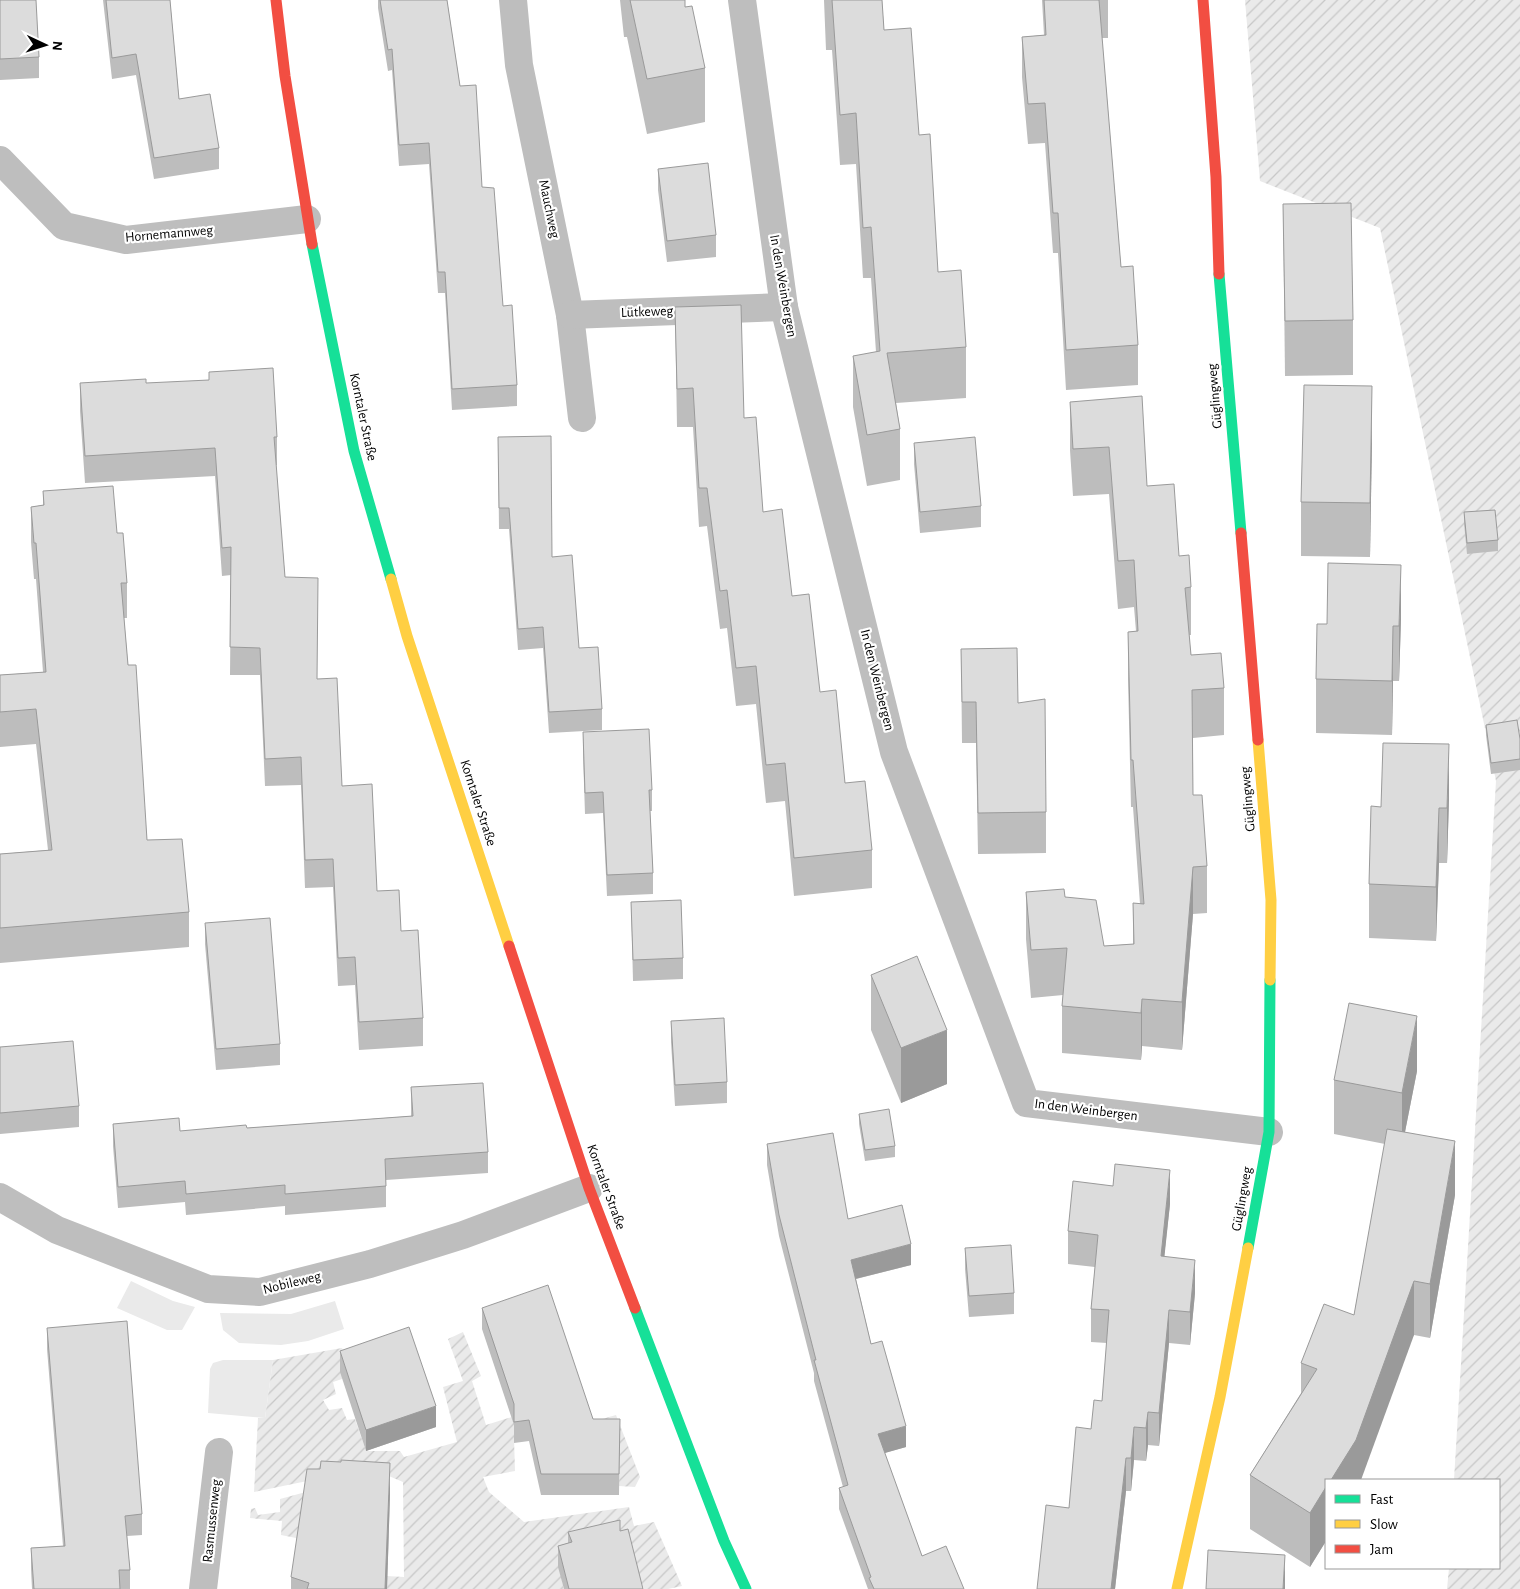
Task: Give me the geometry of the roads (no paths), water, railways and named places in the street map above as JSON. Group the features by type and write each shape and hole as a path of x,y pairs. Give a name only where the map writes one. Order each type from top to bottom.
{"street":[{"name":"Korntaler Straße","path":"276,0 285,76 307,220 354,451 404,627 589,1188 724,1541 746,1589"},
{"name":"Mauchweg","path":"513,0 519,64 570,315 582,418"},
{"name":"In den Weinbergen","path":"742,0 784,307 894,752 1026,1103 1269,1132"},
{"name":"Güglingweg","path":"1177,1589 1220,1397 1269,1132 1271,900 1219,273 1216,176 1203,0"},
{"name":"Hornemannweg","path":"0,160 64,226 126,240 307,220"},
{"name":"Lütkeweg","path":"570,315 784,307"},
{"name":"Nobileweg","path":"0,1197 58,1230 208,1289 260,1292 370,1264 463,1235 589,1188"},
{"name":"Rasmussenweg","path":"204,1589 219,1452"}]}
